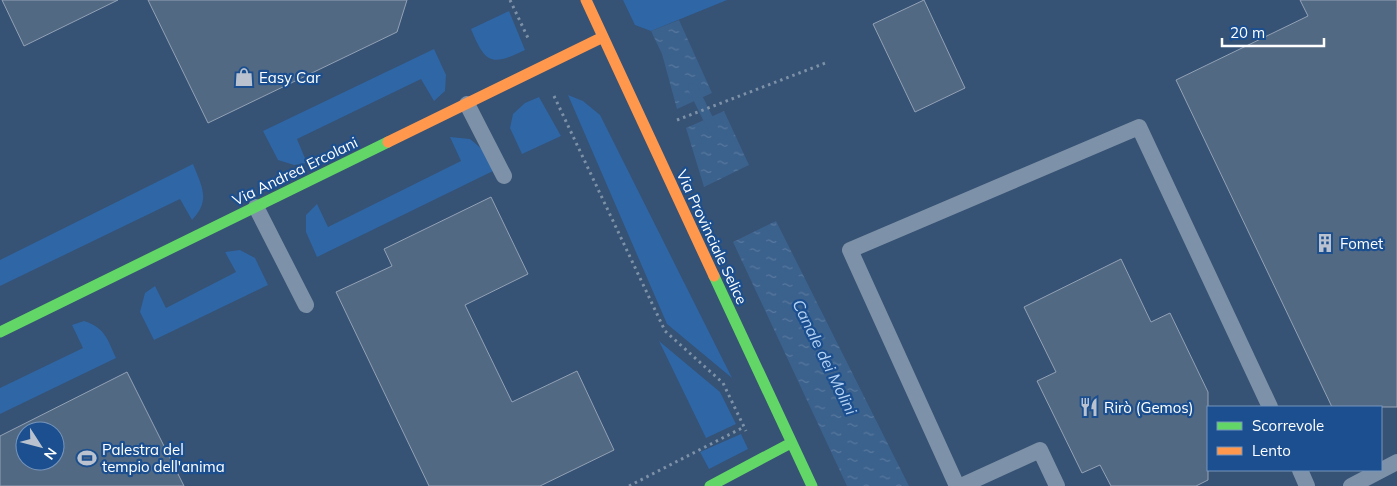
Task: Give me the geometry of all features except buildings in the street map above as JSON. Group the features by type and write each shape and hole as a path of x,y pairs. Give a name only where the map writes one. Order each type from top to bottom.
{"street":[{"name":"Via Provinciale Selice","path":"586,0 812,486"},
{"name":"Via Andrea Ercolani","path":"0,332 603,37"},
{"path":"710,486 791,443"}],"lane":[{"path":"467,104 504,176"},
{"path":"956,486 850,250 1139,127 1270,406"},
{"path":"256,207 306,305"},
{"path":"961,486 1040,450 1057,486"},
{"path":"1382,470 1397,462"},
{"path":"1300,471 1307,486"},
{"path":"1351,486 1380,471"}],"path":[{"path":"510,0 665,331 723,383 760,460"},
{"path":"678,119 828,62"},
{"path":"629,486 744,427"}],"shaded area":[{"path":"623,0 727,0 651,31 635,25"},
{"path":"509,11 525,50 504,59 491,59 481,49 471,29"},
{"path":"434,49 446,75 445,91 434,101 421,79 297,139 307,163 294,165 278,160 263,131"},
{"path":"568,95 583,101 600,115 732,378 667,324"},
{"path":"539,97 561,136 522,154 510,128 513,114 525,103"},
{"path":"450,137 470,139 483,150 493,171 317,257 306,232 306,215 317,204 328,227 461,161"},
{"path":"193,164 202,187 203,200 198,213 192,220 180,199 0,286 0,260"},
{"path":"240,250 255,258 268,285 154,340 140,312 145,293 155,286 166,308 236,272 225,252"},
{"path":"84,321 101,331 116,358 0,414 0,388 83,348 72,325"},
{"path":"659,341 720,392 736,424 706,438"},
{"path":"741,434 748,449 709,469 700,452"}],"water":[{"path":"679,20 712,93 677,109 662,54 651,31"},
{"path":"724,111 749,165 704,187 686,128"},
{"path":"776,221 909,486 847,486 733,242"}],"waterway":[{"name":"Canale dei Molini","path":"693,88 713,129"}],"traffic: fast":[{"path":"0,332 388,142"},
{"path":"714,276 812,486"},
{"path":"710,486 791,443"}],"traffic: slow":[{"path":"586,0 714,276"},
{"path":"388,142 603,37"}],"place":[{"name":"Easy Car","path":"244,77"},
{"name":"Fomet","path":"1325,243"},
{"name":"Rirò (Gemos)","path":"1089,407"},
{"name":"Palestra del tempio dell'anima","path":"87,458"}]}
